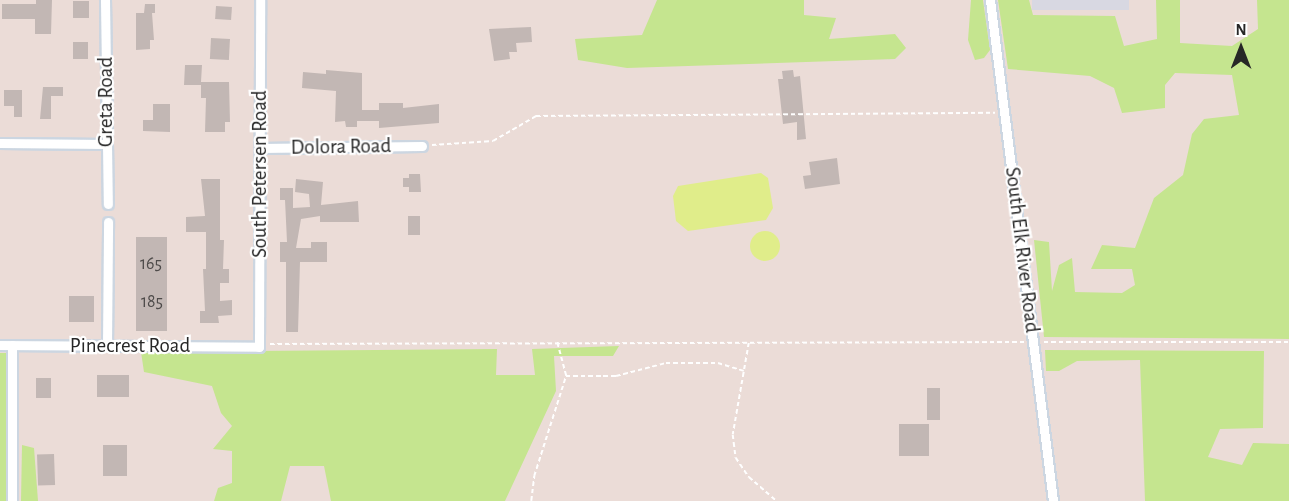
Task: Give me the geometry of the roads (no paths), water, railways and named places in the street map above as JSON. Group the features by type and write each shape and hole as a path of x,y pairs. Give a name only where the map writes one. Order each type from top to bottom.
{"street":[{"name":"Greta Road","path":"105,0 108,204"},
{"name":"South Petersen Road","path":"259,346 260,0"},
{"name":"South Elk River Road","path":"990,0 1053,501"},
{"path":"0,143 106,144"},
{"name":"Dolora Road","path":"260,148 422,146"},
{"path":"107,346 108,222"},
{"name":"Pinecrest Road","path":"0,345 259,346"},
{"path":"12,345 12,501"}]}
